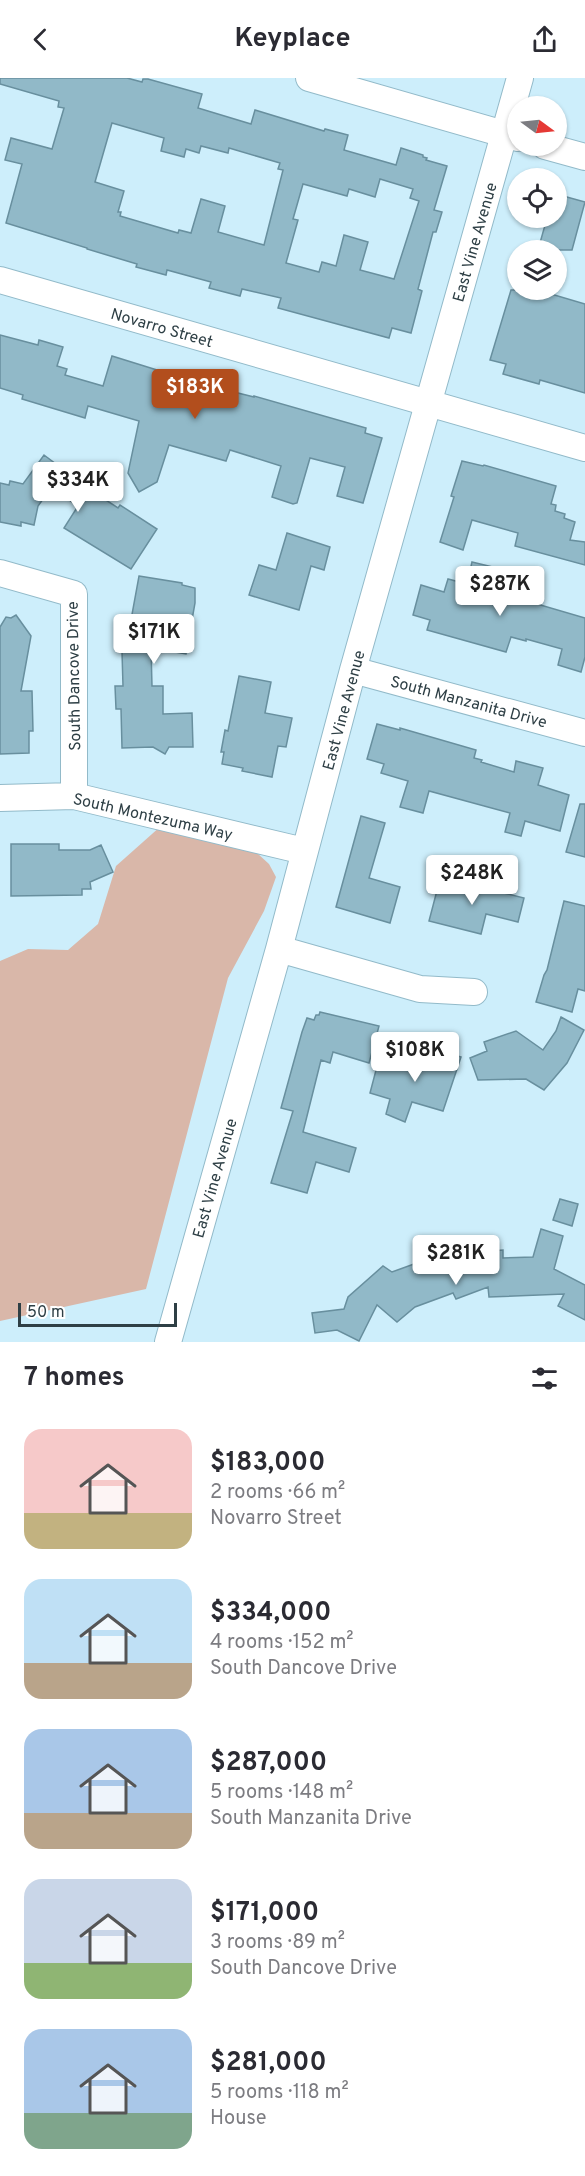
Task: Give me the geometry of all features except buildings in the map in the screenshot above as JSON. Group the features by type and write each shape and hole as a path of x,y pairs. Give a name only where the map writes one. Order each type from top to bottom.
{"street":[{"path":"309,78 507,135"},
{"name":"East Vine Avenue","path":"517,96 520,78"},
{"name":"East Vine Avenue","path":"168,1342 279,949 353,670 428,404 507,149"},
{"path":"567,152 585,157"},
{"name":"Novarro Street","path":"0,280 585,448"},
{"name":"South Dancove Drive","path":"0,573 74,594 74,796"},
{"name":"South Manzanita Drive","path":"353,670 585,733"},
{"name":"South Montezuma Way","path":"0,798 74,796 304,851"},
{"path":"279,949 420,989 474,992"}],"shaded area":[{"path":"161,826 257,853 269,864 276,877 264,911 228,978 146,1289 0,1321 0,961 28,949 68,950 98,924 116,866"}]}
